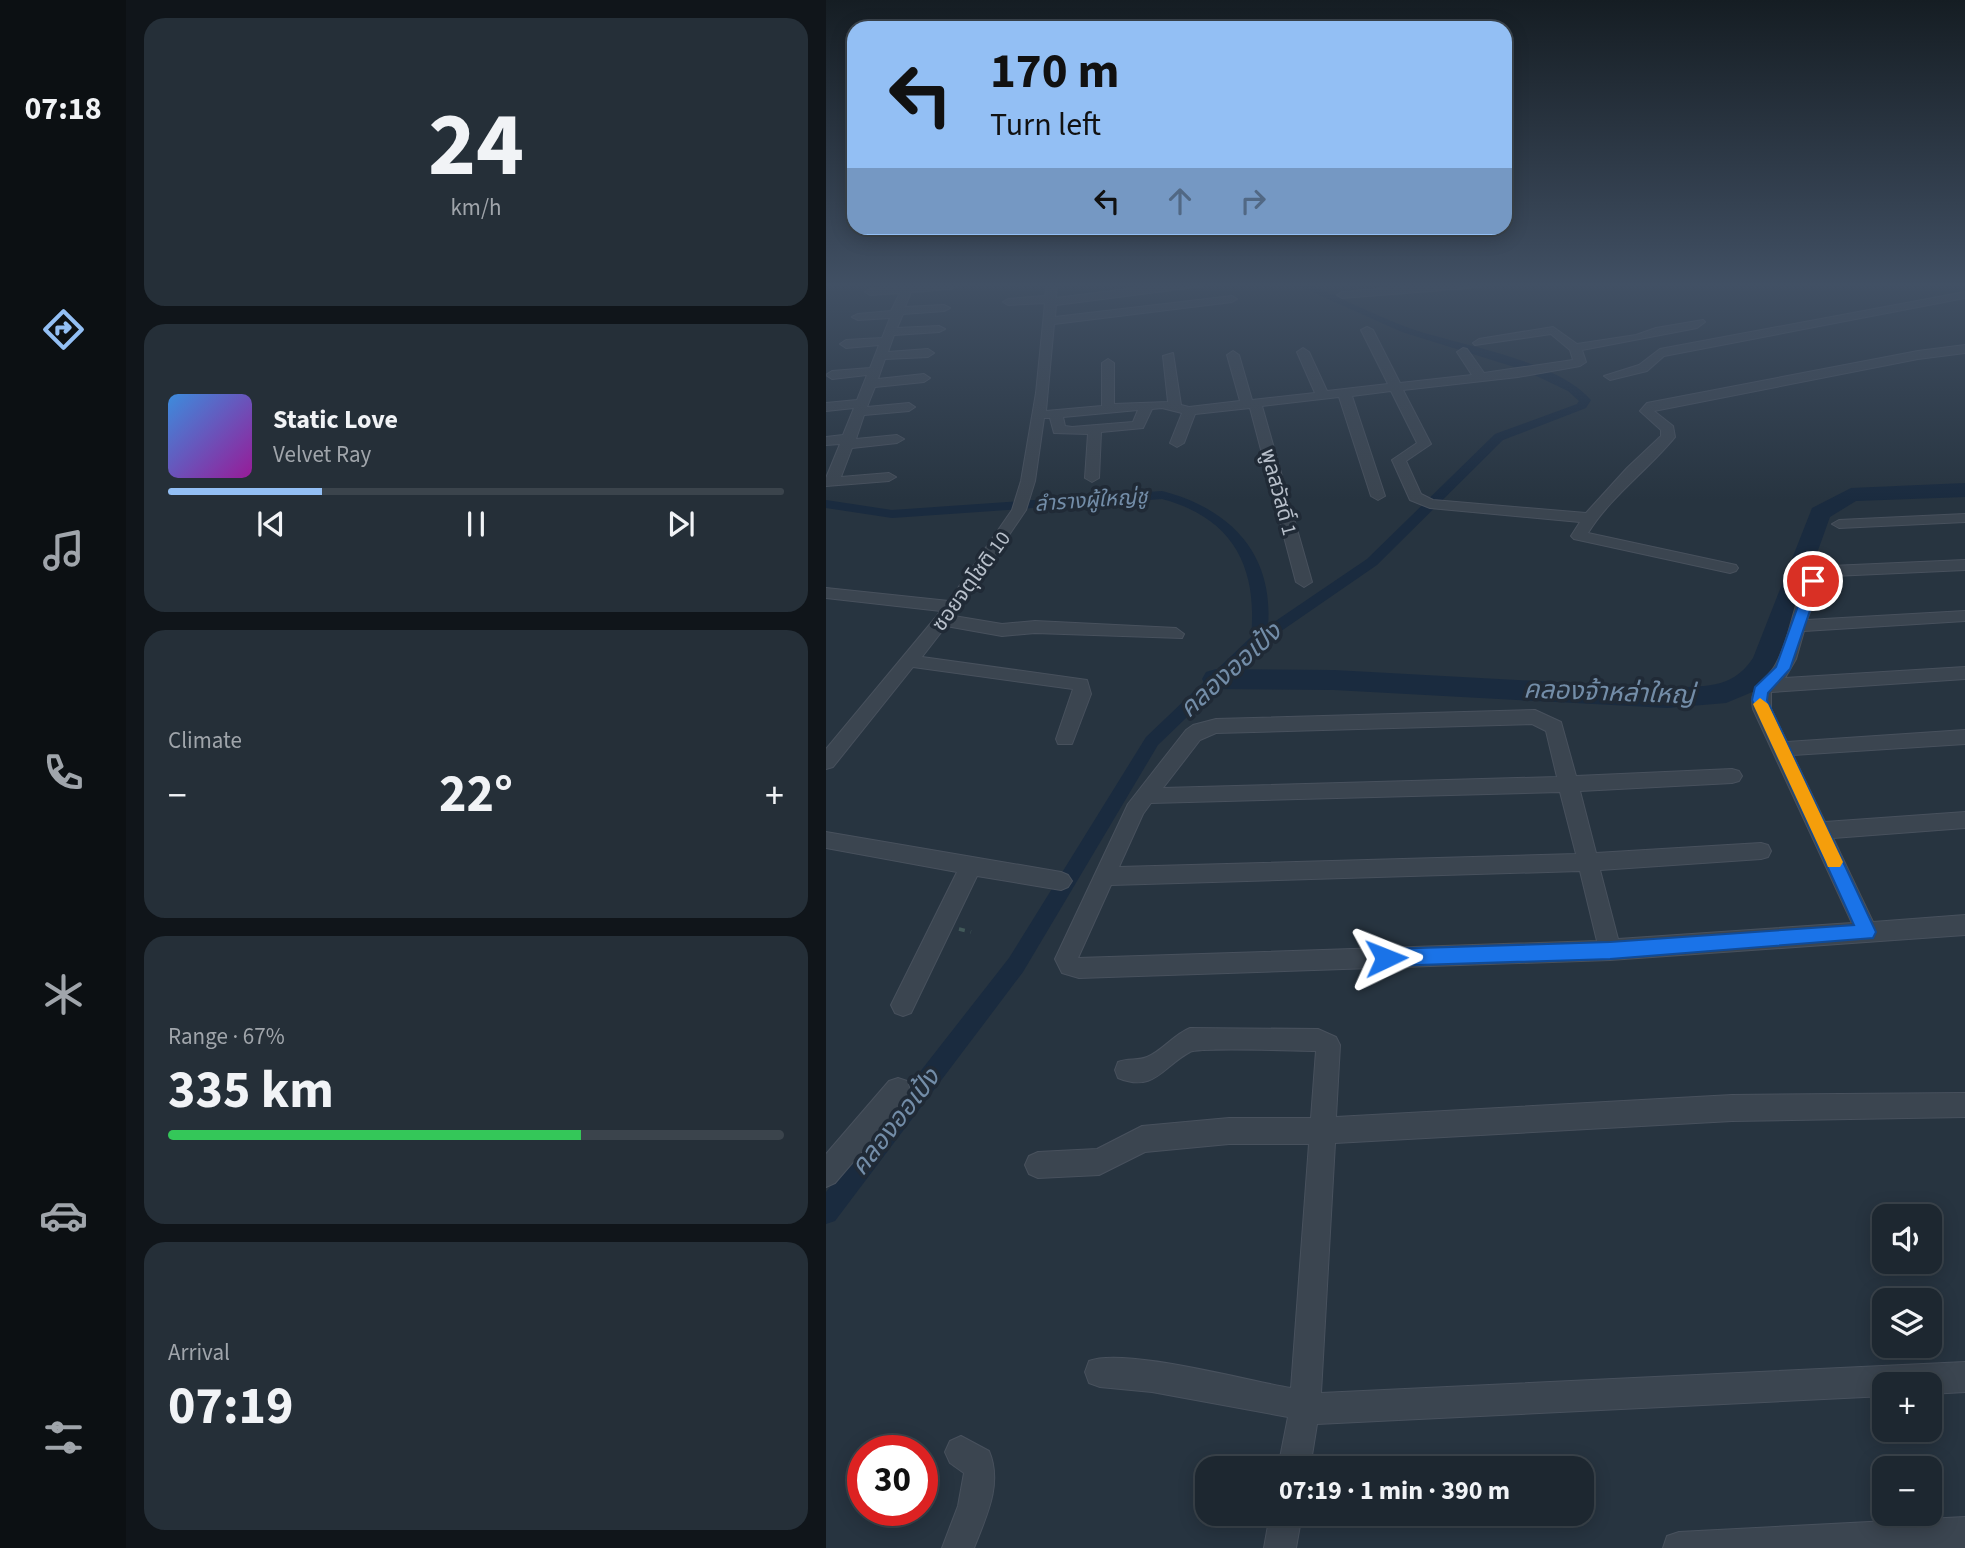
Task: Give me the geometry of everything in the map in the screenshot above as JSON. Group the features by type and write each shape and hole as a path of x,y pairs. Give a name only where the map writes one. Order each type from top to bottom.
{"street":[{"path":"889,477 829,481 848,441 881,356 893,355"},
{"name":"ซอยจตุโชติ 10","path":"826,762 948,614 1013,523 1028,481 1046,355"},
{"name":"พูลสวัสดิ์ 1","path":"1233,355 1251,403 1304,582"},
{"path":"1304,355 1322,394"},
{"path":"1380,355 1424,444 1399,460 1415,497 1430,504 1590,518"},
{"path":"1465,355 1480,377"},
{"path":"1039,415 1162,404 1182,409 1251,403 1555,368 1580,362 1578,355"},
{"path":"1610,376 1643,368 1657,355"},
{"path":"1730,568 1579,536 1590,518 1632,471 1668,437 1668,429 1650,415 1647,408 1919,355"},
{"path":"1169,356 1187,423 1177,443"},
{"path":"1108,363 1108,408"},
{"path":"832,375 923,378"},
{"path":"1688,384 1701,396"},
{"path":"1344,392 1378,496"},
{"path":"1056,413 1059,430 1095,429 1138,425 1147,405"},
{"path":"826,407 909,407"},
{"path":"1092,478 1095,429"},
{"path":"826,441 897,439"},
{"path":"1839,524 1965,518"},
{"path":"1867,932 1759,700 1765,686 1783,669 1813,581 1823,573 1965,565"},
{"path":"826,593 948,614 1002,630 1035,627 1176,634"},
{"path":"1798,626 1965,616"},
{"path":"911,661 1081,684 1082,694 1065,738"},
{"path":"1765,686 1965,674"},
{"path":"1610,950 1554,727 1535,717 1216,726 1200,730 1193,735 1144,796 1103,876 1066,959 1070,966 1079,968 1610,950 1965,925"},
{"path":"1781,749 1965,737"},
{"path":"1144,796 1569,785 1732,776"},
{"path":"1820,831 1965,820"},
{"path":"826,840 1061,881"},
{"path":"1103,876 1588,862 1761,851"},
{"path":"903,1006 971,866"},
{"path":"1128,1070 1151,1069 1181,1044 1190,1040 1324,1041 1328,1045 1305,1407 1296,1456"},
{"path":"826,1174 898,1090"},
{"path":"1038,1165 1099,1162 1142,1139 1229,1131 1321,1131 1732,1108 1965,1105"},
{"path":"1100,1373 1162,1378 1305,1407 1965,1377"},
{"path":"958,1548 976,1500 981,1476 978,1462 961,1452"},
{"path":"1280,1548 1284,1526"},
{"path":"1679,1548 1965,1533"}],"waterway":[{"name":"คลองออเป้ง","path":"1259,639 1372,562 1499,437 1582,406 1585,400 1572,388 1528,368 1489,355"},
{"name":"คลองจ้าหล่าใหญ่","path":"1216,679 1334,680 1667,698 1726,693 1752,681 1766,659 1820,513 1851,495 1965,490"},
{"name":"ลำรางผู้ใหญ่ชู","path":"826,504 892,514 1162,495 1182,500 1216,518 1230,530 1241,545 1257,580 1261,601 1259,639"},
{"name":"คลองออเป้ง","path":"826,1212 1016,965 1152,741 1259,639"}],"slow traffic":[{"path":"1760,704 1834,862"}],"route":[{"path":"1386,958 1610,950 1867,932 1759,700 1761,691 1783,669 1813,581"}]}
